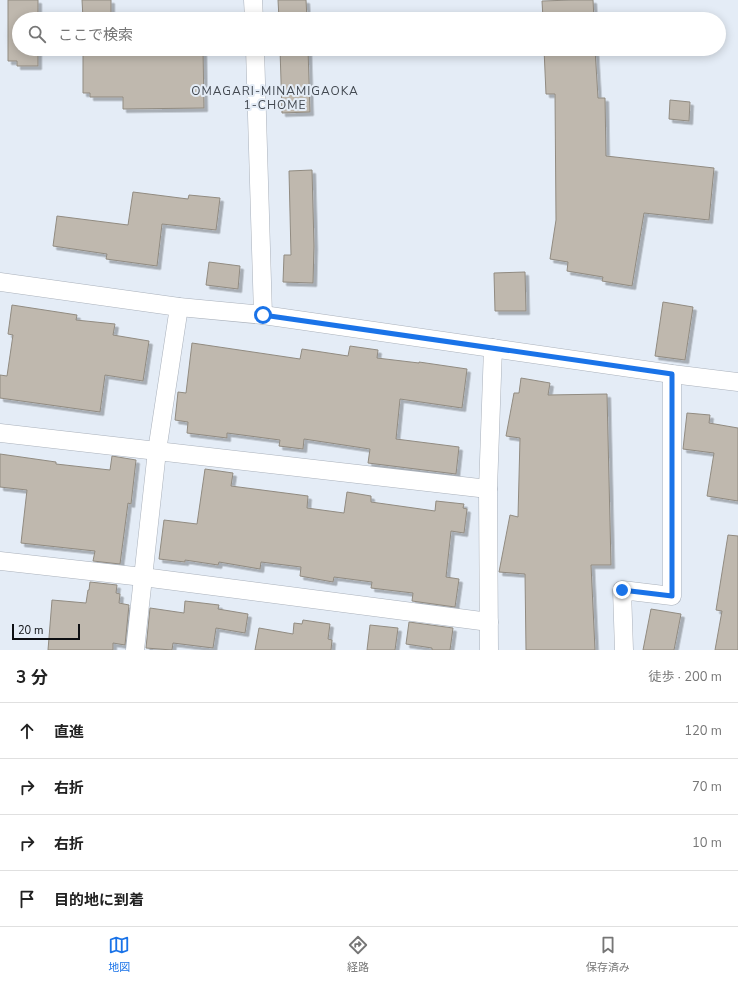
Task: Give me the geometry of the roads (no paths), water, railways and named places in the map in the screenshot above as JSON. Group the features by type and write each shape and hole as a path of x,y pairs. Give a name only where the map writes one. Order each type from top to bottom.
{"street":[{"path":"253,0 254,12"},
{"path":"255,56 263,315"},
{"path":"0,282 179,307 263,315 672,374 738,382"},
{"path":"134,650 157,451 179,307"},
{"path":"489,650 488,489 493,348"},
{"path":"624,650 622,590 672,596 672,374"},
{"path":"0,433 488,489"},
{"path":"0,560 489,622"}],"district":[{"name":"OMAGARI-MINAMIGAOKA 1-CHOME","path":"275,98"}]}
